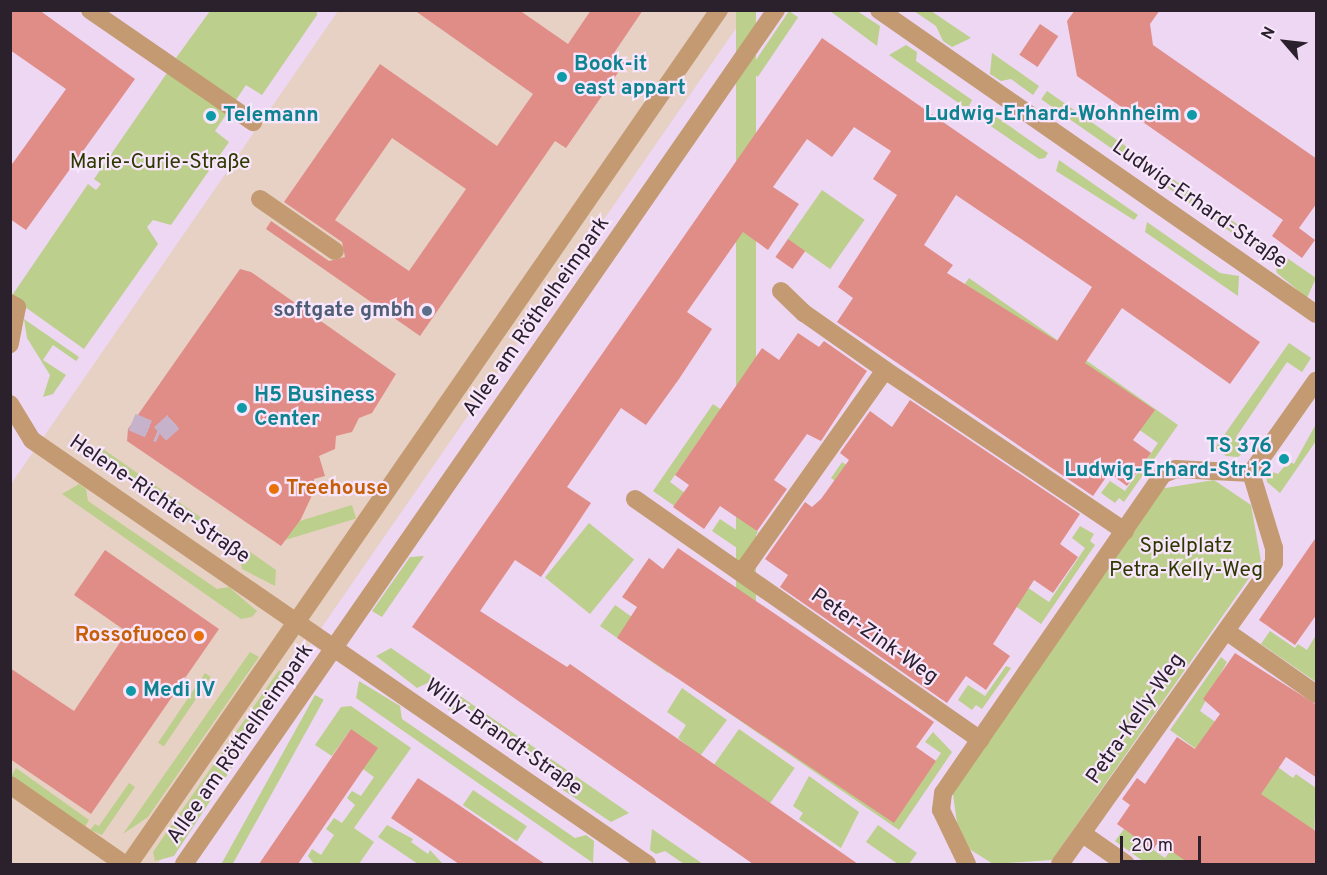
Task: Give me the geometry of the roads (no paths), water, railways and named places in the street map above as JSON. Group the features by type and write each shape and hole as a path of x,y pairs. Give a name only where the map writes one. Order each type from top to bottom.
{"street":[{"path":"90,10 253,122"},
{"name":"Allee am Röthelheimpark","path":"129,864 719,10"},
{"name":"Allee am Röthelheimpark","path":"184,864 776,10"},
{"name":"Ludwig-Erhard-Straße","path":"879,10 1317,314"},
{"path":"260,199 335,251"},
{"path":"781,291 804,313 885,370 1125,531"},
{"path":"10,303 17,307 10,344"},
{"path":"741,572 885,370"},
{"path":"967,864 941,810 941,798 1169,470 1251,473 1317,381"},
{"name":"Helene-Richter-Straße","path":"10,404 32,440 297,622"},
{"name":"Petra-Kelly-Weg","path":"1060,864 1226,631 1275,555 1251,473"},
{"name":"Peter-Zink-Weg","path":"635,499 980,740"},
{"name":"Allee am Röthelheimpark","path":"297,622 334,648"},
{"path":"1226,631 1317,694"},
{"name":"Willy-Brandt-Straße","path":"334,648 647,864"},
{"path":"10,785 124,864"},
{"path":"1083,834 1126,864"}],"tunnel":[{"path":"132,422 160,434 179,417"}],"place":[{"name":"Book-it east appart","path":"562,77"},
{"name":"Ludwig-Erhard-Wohnheim","path":"1192,115"},
{"name":"Telemann","path":"211,116"},
{"name":"softgate gmbh","path":"427,311"},
{"name":"H5 Business Center","path":"242,408"},
{"name":"TS 376 Ludwig-Erhard-Str.12","path":"1284,459"},
{"name":"Treehouse","path":"274,489"},
{"name":"Rossofuoco","path":"199,636"},
{"name":"Medi IV","path":"131,691"}],"park label":[{"name":"Marie-Curie-Straße","path":"160,163"},
{"name":"Spielplatz Petra-Kelly-Weg","path":"1186,559"}]}
